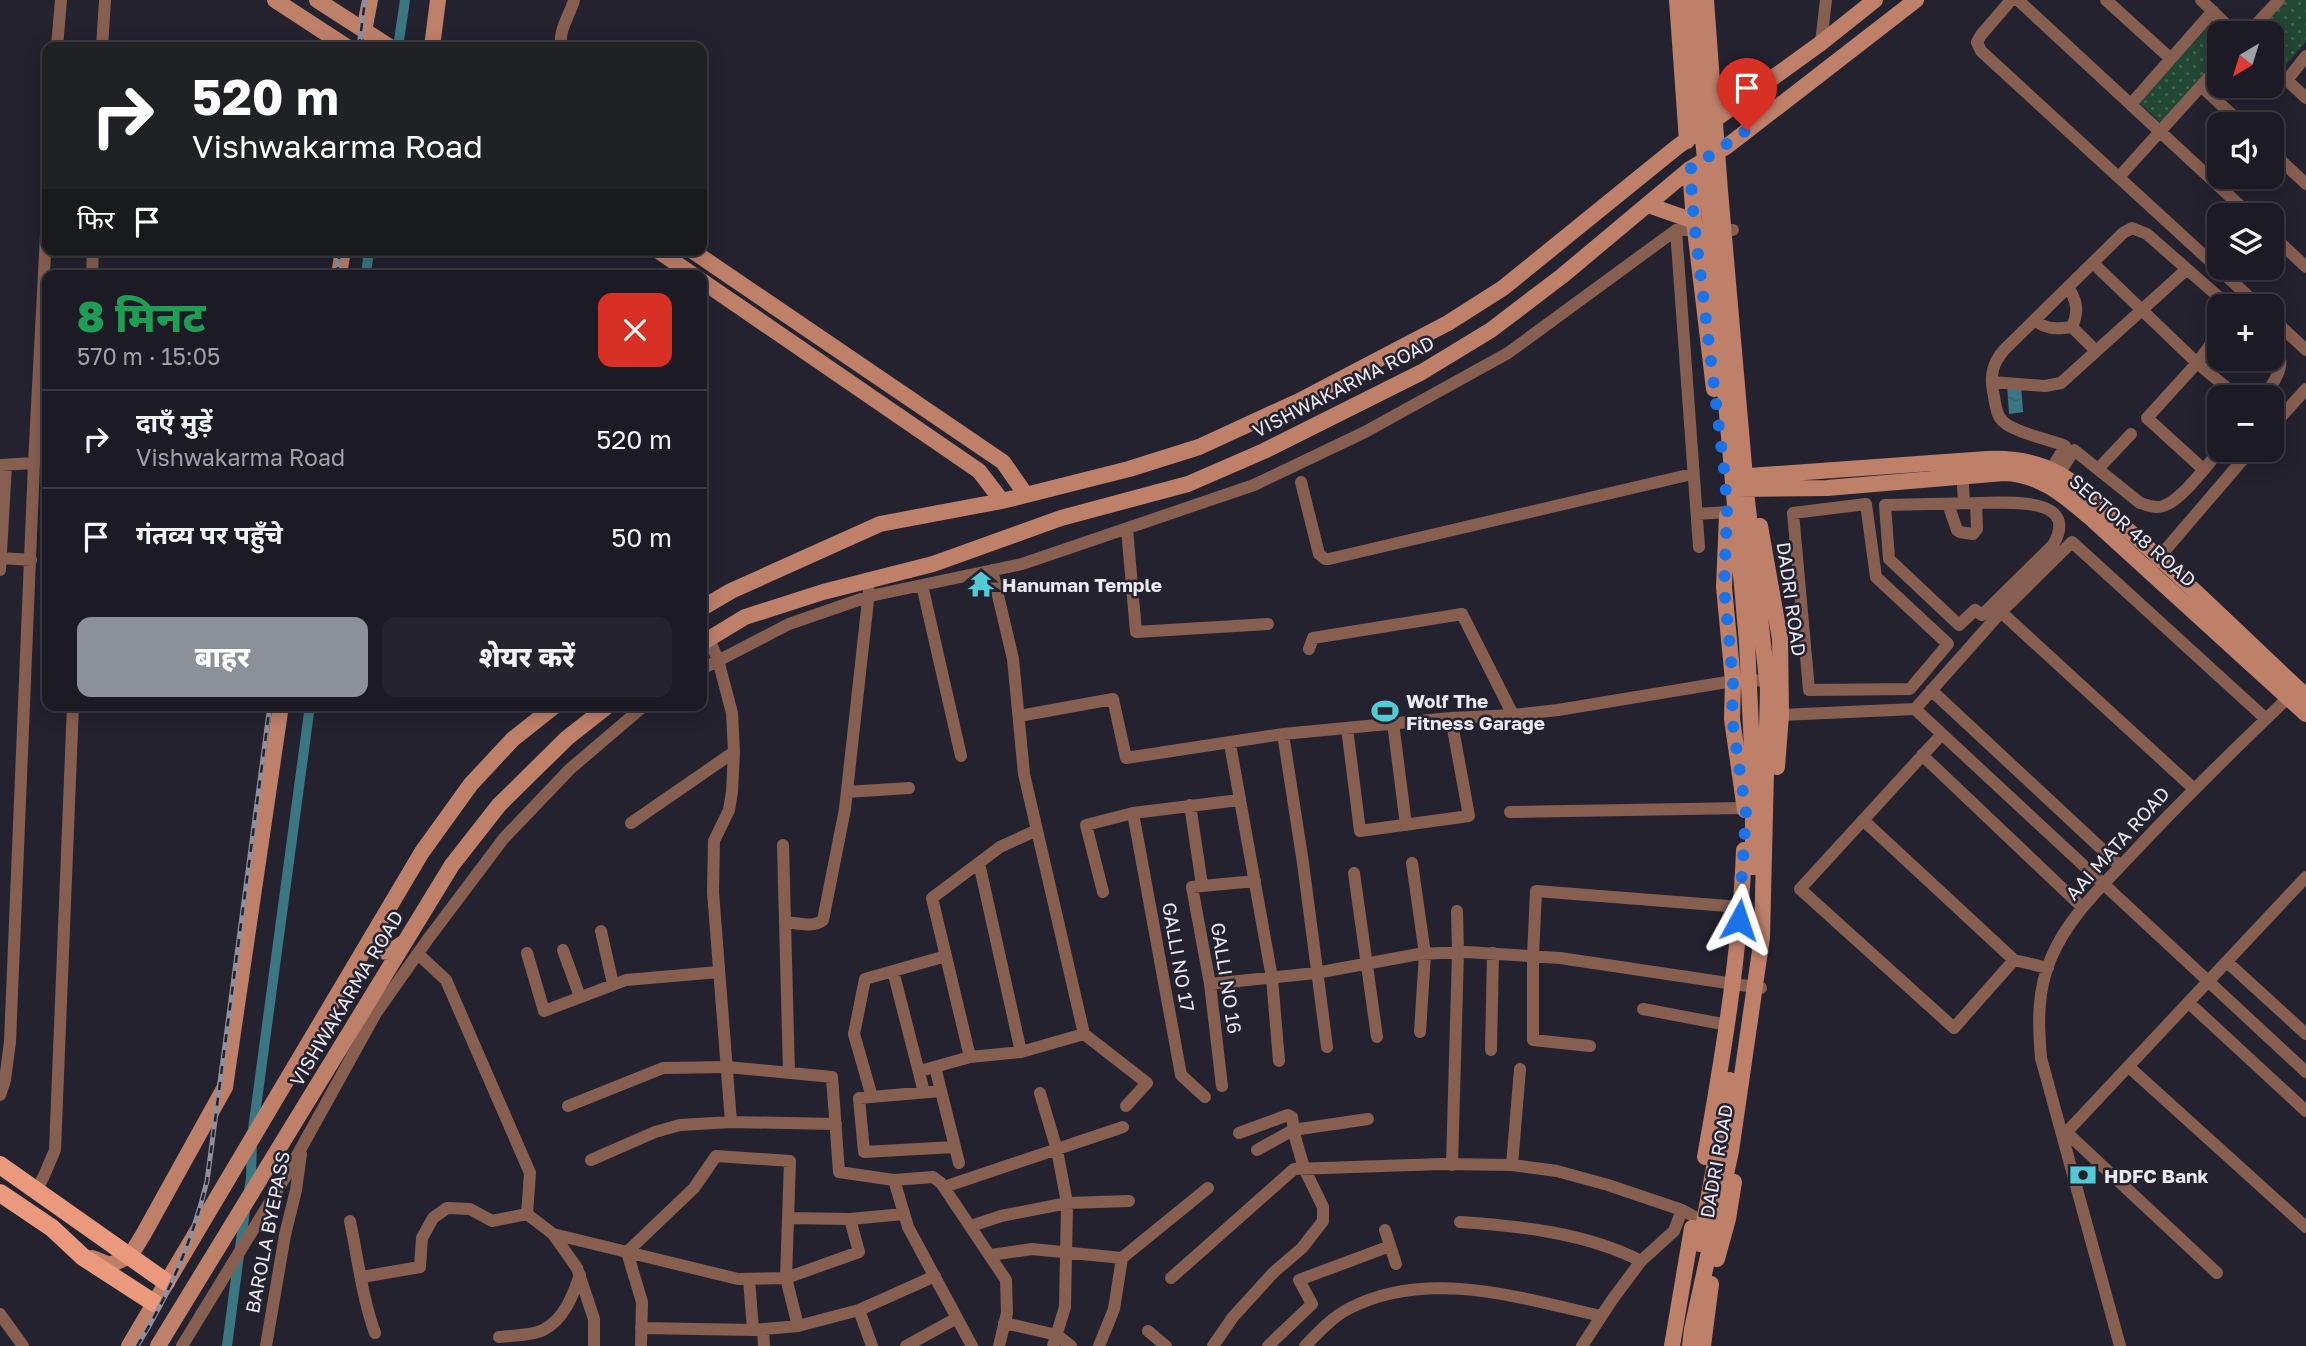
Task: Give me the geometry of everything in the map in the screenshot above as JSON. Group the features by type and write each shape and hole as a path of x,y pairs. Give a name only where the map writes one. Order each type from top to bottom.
{"main road":[{"path":"275,0 339,42"},
{"path":"317,0 382,42"},
{"path":"366,32 370,0"},
{"path":"433,42 438,0"},
{"path":"1677,0 1687,141"},
{"path":"1680,1346 1728,1096 1753,922 1753,771 1747,643 1691,0"},
{"path":"1690,1346 1731,1151 1762,937 1768,689 1747,500 1706,0"},
{"path":"1714,0 1721,116"},
{"name":"VISHWAKARMA ROAD","path":"707,605 731,591 880,524 1002,501 1129,469 1199,447 1299,401 1448,323 1503,288 1687,141 1875,0"},
{"name":"VISHWAKARMA ROAD","path":"707,640 745,617 823,592 869,588 1061,518 1188,484 1264,451 1422,372 1491,330 1562,276 1690,169 1726,147 1916,0"},
{"name":"DADRI ROAD","path":"1703,1346 1710,1286 1728,1219 1773,920 1775,800 1781,715 1780,639 1753,482 1726,147"},
{"name":"DADRI ROAD","path":"1672,1346 1690,1241 1689,1213 1728,1025 1741,907 1745,808 1732,719 1733,681 1724,587 1727,512 1725,483 1690,169"},
{"path":"1648,205 1695,226"},
{"path":"666,256 686,270"},
{"path":"700,256 1003,462 1026,495"},
{"path":"707,284 979,471 1002,501"},
{"path":"1703,300 1738,297"},
{"name":"SECTOR 48 ROAD","path":"1753,482 1827,488 1962,469 2007,458 2055,472 2297,694 2306,714"},
{"name":"SECTOR 48 ROAD","path":"1725,483 1962,469 2018,474 2048,485 2154,563"},
{"path":"83,1257 110,1265 130,1255 225,1087 280,711"},
{"name":"VISHWAKARMA ROAD","path":"129,1346 422,852 471,784 513,739 548,711"},
{"name":"VISHWAKARMA ROAD","path":"158,1346 452,865 499,805 567,738 602,711"},
{"path":"377,928 374,943 380,951 390,953 403,943"},
{"path":"355,965 365,959 376,961 378,985"},
{"path":"0,1165 166,1282"},
{"path":"0,1192 52,1228 83,1257 154,1303"},
{"path":"1690,1241 1721,1247"}],"street":[{"path":"57,42 61,0"},
{"path":"102,42 105,0"},
{"path":"561,42 560,36 574,0"},
{"path":"1821,43 1825,0"},
{"path":"2011,0 1980,35 1977,42 1981,51 2246,294"},
{"path":"2018,0 2237,203"},
{"path":"2106,0 2171,59"},
{"path":"2201,0 2223,21"},
{"path":"2259,21 2279,0"},
{"path":"2131,104 2213,11"},
{"path":"2287,80 2306,56"},
{"path":"2284,77 2306,97"},
{"path":"2119,177 2207,79"},
{"path":"2201,86 2229,112"},
{"path":"2284,163 2306,184"},
{"path":"707,666 869,588 922,585 1022,564 1254,485 1365,432 1508,353 1676,230 1695,226 1732,230"},
{"path":"2055,472 2065,446 2004,422 1996,410 1992,369 1996,360 2123,233 2132,228 2147,234 2215,294"},
{"path":"1676,230 1699,547"},
{"path":"2284,246 2306,267"},
{"path":"2093,263 2224,385"},
{"path":"1992,382 2052,386 2069,376 2187,269"},
{"path":"2068,287 2076,300 2077,316 2073,327"},
{"path":"0,1095 5,1080 10,1042 42,311"},
{"path":"2035,320 2043,326 2055,329 2073,327"},
{"path":"2073,327 2096,351"},
{"path":"2284,329 2301,345 2306,330"},
{"path":"2203,469 2147,418 2207,349"},
{"path":"2284,414 2306,389"},
{"path":"2098,469 2131,434"},
{"path":"2055,472 2074,450 2140,503 2153,507 2163,506 2174,500 2209,462"},
{"path":"2154,563 2241,462"},
{"path":"0,570 3,465 34,463"},
{"path":"1948,504 1957,530 1960,533 1973,534 1977,529 1962,469"},
{"path":"1301,482 1319,554 1329,559 1692,474"},
{"path":"1827,488 1830,509"},
{"path":"1161,491 1171,514"},
{"path":"1970,503 2043,506 2057,516 2061,524 2060,533 2053,545 1982,615 1975,610 1959,625 1889,559 1885,505 1970,503"},
{"path":"1866,504 1876,577 1948,644 1910,689 1809,690 1793,513 1830,509 1866,504"},
{"path":"1697,514 1727,512"},
{"path":"1127,529 1136,632 1268,624"},
{"path":"1914,709 2000,612 2072,542 2266,719"},
{"path":"1,558 31,560"},
{"path":"992,570 1013,659 1024,774 1084,1034 1147,1083 1126,1106"},
{"path":"922,585 961,756"},
{"path":"785,922 813,924 822,920 847,792 869,588"},
{"path":"2000,612 2193,788"},
{"path":"1309,649 1312,638 1462,614 1513,715"},
{"path":"707,644 718,660 732,713 734,752 729,810 715,841 713,892 731,1122"},
{"path":"1018,716 1113,699 1126,758 1283,734 1451,718 1513,715 1733,681 1780,680"},
{"path":"1931,690 2120,866"},
{"name":"AAI MATA ROAD","path":"2120,1346 2065,1134 2040,1058 2040,991 2065,932 2082,907 2193,788 2266,719 2297,694"},
{"path":"1781,715 1914,709 2306,1072"},
{"path":"36,1190 55,1150 73,711"},
{"path":"181,1346 284,1179 376,1013 418,954 504,838 570,769 638,711"},
{"path":"1347,728 1360,831 1469,816 1451,718"},
{"path":"1393,723 1406,825"},
{"path":"1283,734 1327,1047"},
{"path":"1942,734 1800,888 1954,1028 2014,960"},
{"path":"1230,744 1272,978 1279,1062"},
{"path":"631,823 734,752"},
{"path":"1922,755 2082,907"},
{"path":"847,792 909,788"},
{"path":"1103,892 1086,825 1133,813 1239,800"},
{"path":"1190,805 1202,885 1255,881"},
{"path":"1510,812 1745,808"},
{"name":"GALLI NO 17","path":"1133,813 1181,1075 1205,1097"},
{"path":"1863,820 2014,960 2048,968"},
{"path":"970,1057 932,898 1000,847 1037,830"},
{"path":"783,845 789,1073"},
{"path":"979,863 1021,1052"},
{"path":"1412,863 1425,954 1420,1032"},
{"path":"1354,873 1377,1037"},
{"name":"GALLI NO 16","path":"1202,885 1192,887 1210,984 1222,1086"},
{"path":"2217,1273 2065,1134 2303,885"},
{"path":"1590,1046 1532,1040 1536,891 1741,907"},
{"path":"1452,1165 1457,911"},
{"path":"601,931 613,985"},
{"path":"563,950 580,997"},
{"path":"1210,984 1316,973 1425,954 1458,952 1560,958 1762,988"},
{"path":"527,953 544,1011 626,980 719,972"},
{"path":"1491,1050 1493,953"},
{"path":"418,954 446,980 530,1174 527,1214"},
{"path":"872,1097 854,1034 865,979 946,956"},
{"path":"2227,962 2306,1034"},
{"path":"893,971 925,1092"},
{"path":"2189,1003 2306,1111"},
{"path":"1643,1009 1728,1025"},
{"path":"920,1071 970,1057 1021,1052 1084,1034"},
{"path":"2129,1066 2306,1227"},
{"path":"568,1106 663,1068 727,1067 832,1077 839,1172 894,1180 933,1177 944,1187 1006,1280 1007,1313 999,1346"},
{"path":"935,1067 959,1163"},
{"path":"1512,1165 1520,1069"},
{"path":"941,1091 859,1098 864,1152 954,1147"},
{"path":"1040,1093 1057,1150 1068,1203 1065,1307 1055,1340"},
{"path":"1218,1344 1233,1317 1274,1272 1302,1248 1323,1220 1323,1207 1304,1168 1292,1117 1288,1115 1239,1133"},
{"path":"1257,1150 1293,1130 1368,1119"},
{"path":"592,1160 655,1132 680,1125 731,1122 836,1124"},
{"name":"BAROLA BYEPASS","path":"266,1346 303,1145 292,1128"},
{"path":"944,1187 1123,1128"},
{"path":"627,1252 694,1188 716,1156 790,1161 786,1278 798,1326"},
{"path":"1171,1278 1294,1169 1512,1165 1557,1171 1595,1181 1689,1213 1674,1231 1641,1261 1582,1346"},
{"path":"894,1180 908,1227 972,1346"},
{"path":"1099,1346 1114,1309 1122,1258 1208,1188"},
{"path":"971,1226 1001,1216 1068,1203 1129,1201"},
{"path":"362,1277 420,1267 422,1237 433,1218 447,1208 470,1209 492,1221 527,1214 553,1234 577,1268 594,1319 594,1346"},
{"path":"788,1218 850,1219 904,1214"},
{"path":"553,1234 738,1279 786,1278 859,1252 850,1219"},
{"path":"349,1222 362,1277 365,1306 375,1333"},
{"path":"1460,1222 1507,1225 1559,1235 1605,1245 1641,1261"},
{"path":"1385,1230 1396,1264"},
{"path":"1268,1346 1312,1304 1299,1280 1390,1246"},
{"path":"991,1255 1032,1249 1122,1258"},
{"path":"627,1252 642,1302 641,1346"},
{"path":"499,1336 542,1331 557,1319 570,1300 579,1275"},
{"path":"641,1328 758,1329 798,1326 859,1310 935,1276"},
{"path":"749,1279 758,1329 764,1346"},
{"path":"1305,1346 1328,1322 1350,1308 1404,1289 1498,1293 1601,1317"},
{"path":"859,1310 872,1346"},
{"path":"0,1314 23,1346"},
{"path":"906,1346 957,1318"},
{"path":"1004,1323 1071,1346"},
{"path":"1148,1331 1166,1346"}],"green space":[{"path":"2286,0 2306,0 2306,42 2284,67 2284,21 2267,21"},
{"path":"2207,27 2207,72 2161,123 2139,103"}],"water":[{"path":"2021,384 2023,412 2009,414 2007,385"}],"waterway":[{"path":"399,42 405,0"},
{"path":"367,270 368,256"},
{"path":"249,1191 252,1137 309,711"},
{"path":"227,1346 245,1210"}],"railway":[{"path":"360,42 365,0"},
{"path":"338,270 339,256"},
{"path":"137,1346 179,1266 207,1181 269,711"}],"place":[{"name":"Hanuman Temple","path":"981,584"},
{"name":"Wolf The Fitness Garage","path":"1385,711"},
{"name":"HDFC Bank","path":"2083,1175"}],"route":[{"path":"1739,920 1746,813 1732,719 1733,681 1724,587 1727,512 1725,477 1690,169 1726,147 1747,130"}]}
